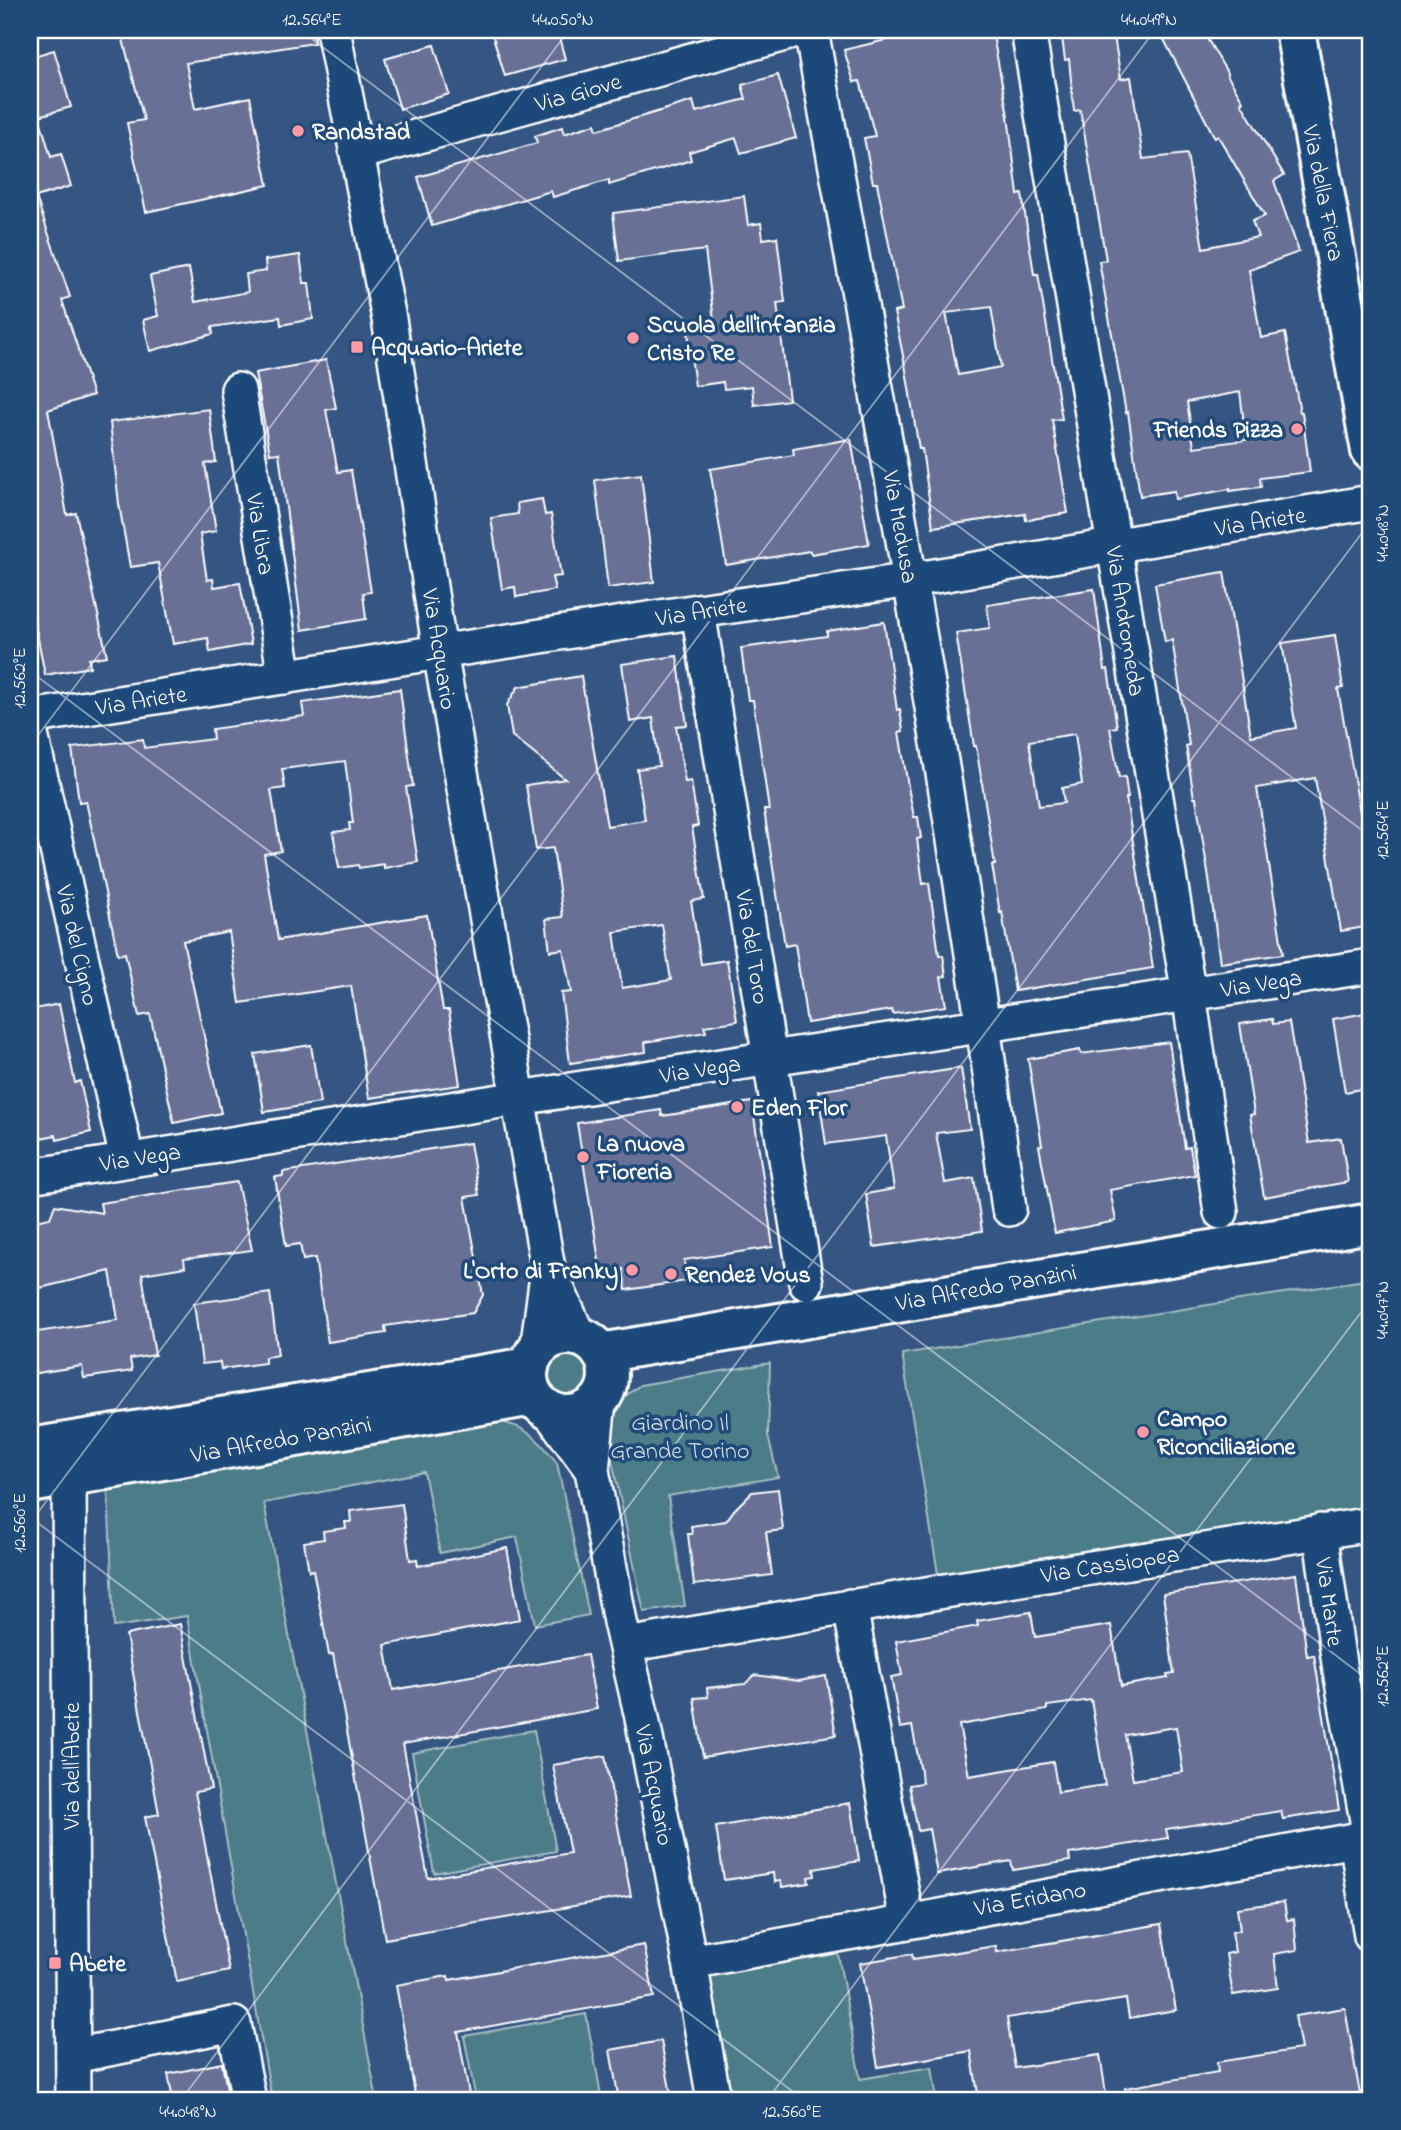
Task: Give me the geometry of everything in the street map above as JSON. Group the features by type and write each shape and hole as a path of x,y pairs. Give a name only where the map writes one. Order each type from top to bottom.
{"main road":[{"name":"Via della Fiera","path":"1276,30 1307,101"},
{"name":"Via della Fiera","path":"1295,30 1371,451"},
{"name":"Via della Fiera","path":"1307,30 1307,101"},
{"name":"Via Alfredo Panzini","path":"597,1366 1371,1223"},
{"name":"Via Alfredo Panzini","path":"536,1380 548,1341 562,1336 597,1366 668,1363 1371,1247"},
{"name":"Via Alfredo Panzini","path":"536,1380 561,1415 573,1415 587,1411 597,1366"},
{"name":"Via Alfredo Panzini","path":"30,1448 536,1380"},
{"name":"Via Alfredo Panzini","path":"30,1483 536,1380"}],"street":[{"name":"Via Acquario","path":"333,30 389,319 440,652 548,1268 536,1380 592,1470"},
{"name":"Via Giove","path":"358,153 799,30"},
{"name":"Via Medusa","path":"811,30 911,580 985,1026 1009,1209"},
{"name":"Via Andromeda","path":"1028,30 1189,995 1221,1212"},
{"name":"Via Libra","path":"238,390 285,677"},
{"name":"Via Ariete","path":"30,717 911,580 1371,502"},
{"name":"Via del Toro","path":"698,611 806,1283"},
{"name":"Via del Cigno","path":"30,730 127,1159"},
{"name":"Via Vega","path":"30,1176 1371,966"},
{"name":"Via Acquario","path":"548,1268 597,1366 592,1470 690,1962 713,2100"},
{"name":"Via dell'Abete","path":"69,1477 73,2100"},
{"name":"Via Cassiopea","path":"626,1645 850,1606 1371,1524"},
{"name":"Via Marte","path":"1320,1531 1366,1838 1371,1936"},
{"path":"850,1606 907,1921"},
{"name":"Via Eridano","path":"690,1962 1366,1838"},
{"path":"73,2056 234,2024 249,2100"}],"green space":[{"name":"Campo Riconciliazione","path":"1371,1279 1371,1510 939,1580 902,1354"},
{"path":"569,1354 578,1355 585,1360 590,1367 590,1385 585,1392 578,1397 569,1398 560,1397 553,1392 548,1385 547,1376 548,1367 553,1360 560,1355"},
{"name":"Giardino Il Grande Torino","path":"770,1363 768,1436 778,1477 668,1496 685,1606 644,1612 608,1441 614,1410 624,1397 640,1385"},
{"path":"483,1420 507,1423 526,1431 557,1463 589,1615 535,1625 517,1537 440,1553 424,1472 264,1503 377,2100 272,2100 187,1616 114,1627 108,1490"},
{"path":"534,1730 556,1851 434,1873 412,1753"},
{"path":"837,1948 860,2079 932,2067 937,2100 728,2100 705,1971"},
{"path":"586,2014 602,2100 476,2100 464,2036"}],"building":[{"path":"313,30 314,43 186,63 195,109 250,97 268,185 146,212 127,123 144,120 121,32"},
{"path":"491,30 557,30 565,59 505,76"},
{"path":"928,30 992,30 1008,116 1018,195 1022,194 1034,274 1038,274 1062,419 1052,420 1068,513 1026,520 1025,514 933,527 922,449 919,449 894,312 902,310 877,183 873,183 864,138 875,136 860,81 854,82 844,50","holes":["991,307 1001,367 958,375 946,313"]},
{"path":"1061,30 1113,30 1121,79 1131,77 1143,159 1187,154 1203,248 1258,237 1252,221 1265,216 1218,136 1215,138 1159,30 1202,30 1284,175 1274,181 1299,252 1249,270 1261,338 1285,333 1302,412 1310,472 1260,478 1261,487 1230,489 1175,499 1174,491 1140,496 1128,412 1126,413 1099,261 1106,260 1085,137 1080,110 1074,111 1069,59 1065,60","holes":["1240,392 1246,440 1194,447 1187,402"]},
{"path":"434,45 449,94 400,109 385,59"},
{"path":"54,50 71,107 39,116 51,157 61,154 71,186 36,197 70,297 62,300 93,395 48,410 67,515 76,513 107,656 89,659 90,667 45,675 30,597 30,57"},
{"path":"778,75 796,138 741,153 736,138 689,152 691,160 609,185 609,180 553,197 551,191 432,226 418,177 537,143 535,136 562,127 564,134 595,124 597,130 693,101 696,112 746,99 742,85"},
{"path":"744,196 748,225 761,223 763,239 777,237 785,302 777,303 789,400 754,405 752,386 724,389 723,382 695,386 687,324 714,320 705,250 619,261 613,213"},
{"path":"300,255 304,283 309,283 313,319 281,325 280,317 212,327 213,334 150,351 143,320 158,316 150,276 189,268 195,302 248,292 246,274 266,271 265,260"},
{"path":"326,360 336,408 326,410 338,472 351,470 371,592 363,593 366,619 302,630 279,453 270,454 255,373"},
{"path":"209,409 216,462 205,464 216,531 200,534 207,580 213,579 214,587 240,583 251,644 210,652 208,638 173,644 158,563 130,567 119,504 110,422"},
{"path":"851,439 869,544 726,565 710,469 794,455 793,449"},
{"path":"641,474 654,582 608,588 595,480"},
{"path":"542,499 545,515 551,514 561,576 552,577 555,590 516,597 515,587 502,589 491,518 518,514 517,503"},
{"path":"1224,572 1251,736 1296,728 1282,643 1335,635 1343,688 1338,689 1360,812 1371,810 1371,926 1341,931 1315,778 1257,788 1283,954 1220,963 1172,640 1165,642 1155,584"},
{"path":"1094,589 1105,670 1108,669 1117,727 1110,728 1119,778 1125,777 1153,968 1015,991 992,865 995,865 956,633 990,628 987,605","holes":["1075,734 1082,784 1062,788 1064,803 1039,806 1029,741"]},
{"path":"884,622 897,710 900,709 903,731 899,732 909,792 914,817 918,817 921,838 917,839 923,884 929,883 939,955 943,955 946,976 941,977 946,1006 893,1014 892,1010 807,1023 795,944 785,946 764,810 769,810 753,700 748,700 741,648 827,636 827,631"},
{"path":"677,656 687,725 676,726 685,782 691,781 698,826 692,827 704,899 691,901 701,964 727,960 737,1021 704,1026 706,1032 645,1042 646,1052 570,1063 561,993 571,992 563,949 550,951 546,919 563,917 553,848 536,850 526,785 565,779 512,736 507,705 518,687 581,676 607,826 645,820 637,769 659,766 653,718 630,722 622,664","holes":["662,925 671,980 622,988 614,932"]},
{"path":"400,689 413,786 406,787 418,862 384,868 384,864 339,868 333,832 350,830 349,823 353,823 345,761 282,769 285,788 271,790 281,851 264,854 278,940 427,915 443,1010 449,1010 460,1085 369,1098 351,986 240,1003 229,932 183,941 221,1113 174,1123 150,1014 139,1016 125,953 118,955 86,801 79,802 72,748 143,739 144,748 213,739 212,729 304,716 302,703"},
{"path":"59,1004 75,1083 80,1081 91,1132 57,1140 56,1135 30,1140 30,1010"},
{"path":"1371,1012 1371,1087 1345,1092 1333,1019"},
{"path":"1272,1019 1273,1024 1289,1022 1309,1143 1341,1138 1348,1182 1264,1197 1250,1115 1254,1114 1240,1024"},
{"path":"1169,1042 1185,1148 1190,1147 1195,1175 1110,1190 1116,1221 1055,1233 1039,1146 1042,1145 1028,1059 1080,1050 1081,1054"},
{"path":"311,1045 320,1103 264,1112 255,1054"},
{"path":"961,1068 970,1129 936,1133 945,1183 974,1178 982,1231 874,1247 866,1194 894,1189 886,1136 826,1144 818,1091"},
{"path":"752,1102 773,1247 684,1260 687,1281 626,1290 623,1269 601,1273 577,1123 661,1110 662,1116"},
{"path":"470,1143 479,1195 465,1197 483,1295 473,1313 385,1326 386,1333 328,1342 315,1258 303,1260 300,1244 286,1246 275,1177 283,1176 283,1172"},
{"path":"237,1182 252,1250 184,1259 185,1267 142,1274 155,1355 130,1359 132,1371 84,1378 82,1366 30,1374 30,1333 118,1320 110,1271 32,1290 30,1222 50,1218 55,1205 102,1213 100,1203"},
{"path":"270,1293 278,1355 265,1357 265,1363 221,1369 220,1362 202,1364 194,1303"},
{"path":"778,1489 783,1530 766,1532 772,1575 694,1585 688,1534 692,1534 691,1526 726,1521 752,1492"},
{"path":"402,1504 410,1560 417,1559 418,1566 507,1548 520,1619 385,1645 393,1690 587,1655 597,1709 403,1744 428,1878 570,1853 553,1765 605,1756 631,1896 385,1939 333,1654 329,1655 313,1570 309,1571 304,1542 324,1539 323,1531 346,1528 345,1522 351,1522 350,1511"},
{"path":"1296,1574 1307,1656 1314,1655 1339,1810 1283,1819 1281,1811 1166,1829 1168,1838 1069,1854 1070,1861 1013,1870 1011,1861 937,1874 929,1829 918,1831 909,1785 922,1783 912,1726 900,1728 891,1677 902,1675 896,1641 978,1626 977,1621 1031,1612 1035,1637 1111,1625 1121,1686 1168,1678 1167,1675 1174,1674 1163,1594","holes":["1091,1700 1105,1785 1058,1792 1053,1762 969,1776 959,1725 1047,1710 1047,1706","1176,1727 1183,1772 1133,1780 1125,1735"]},
{"path":"180,1624 211,1789 195,1792 229,1971 177,1982 145,1817 159,1814 126,1635"},
{"path":"755,1675 799,1681 826,1676 836,1735 703,1757 694,1698 708,1697 707,1688 745,1684"},
{"path":"850,1803 859,1861 814,1869 815,1876 808,1877 809,1883 782,1887 781,1881 774,1882 773,1873 724,1880 716,1827"},
{"path":"1284,1902 1287,1920 1294,1919 1297,1950 1274,1954 1278,1988 1233,1995 1226,1954 1235,1952 1232,1932 1240,1930 1237,1908"},
{"path":"1161,1924 1176,2010 1129,2018 1126,1999 1007,2018 1015,2068 1100,2055 1107,2100 979,2100 971,2051 878,2067 860,1963 912,1954 913,1959 996,1946 997,1952"},
{"path":"644,1945 654,1997 458,2032 470,2100 416,2100 396,1985 448,1976 449,1980"},
{"path":"1345,2008 1361,2100 1126,2100 1125,2088 1218,2072 1217,2062 1301,2049 1295,2016"},
{"path":"661,2041 672,2100 619,2100 610,2050"},
{"path":"222,2063 229,2100 173,2100 168,2074"}],"place":[{"name":"Randstad","path":"298,131"},
{"name":"Scuola dell'infanzia Cristo Re","path":"633,338"},
{"name":"Acquario-Ariete","path":"357,347"},
{"name":"Friends Pizza","path":"1297,429"},
{"name":"Eden Flor","path":"737,1107"},
{"name":"La nuova Fioreria","path":"583,1157"},
{"name":"L'Orto di Franky","path":"632,1270"},
{"name":"Rendez Vous","path":"671,1274"},
{"name":"Campo Riconciliazione","path":"1143,1432"},
{"name":"Abete","path":"55,1963"}]}
